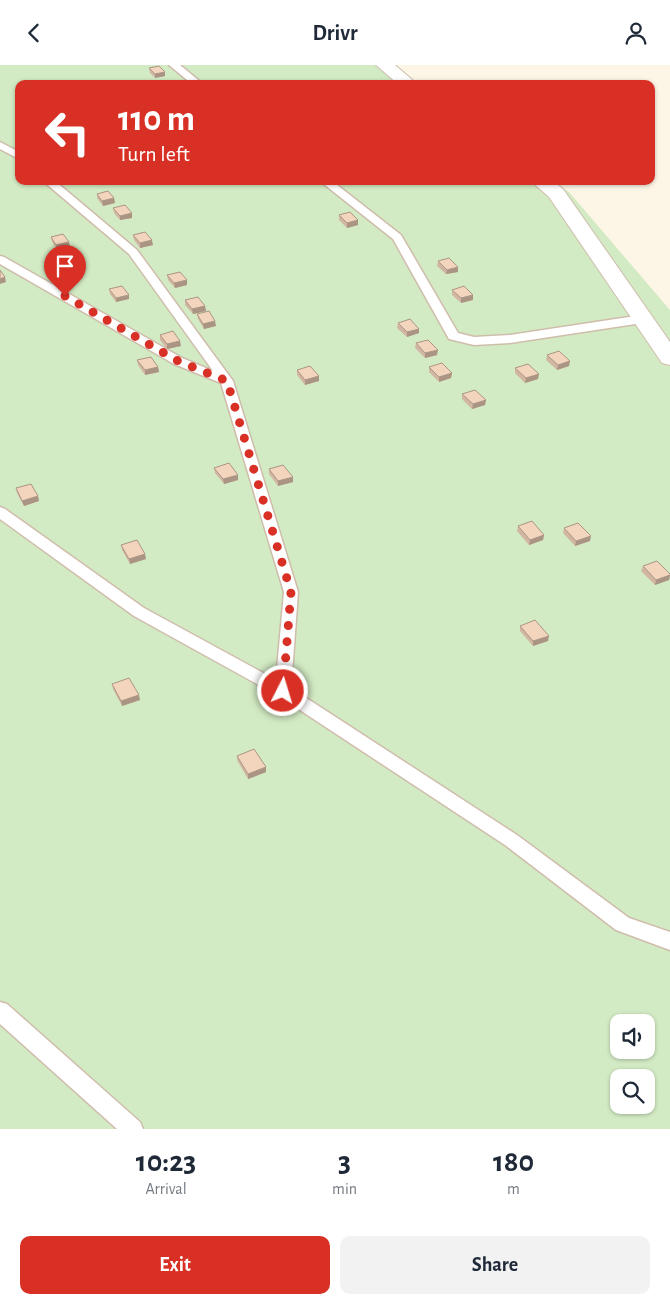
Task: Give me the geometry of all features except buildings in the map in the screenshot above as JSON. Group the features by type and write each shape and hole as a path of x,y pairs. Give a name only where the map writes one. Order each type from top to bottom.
{"street":[{"path":"384,65 404,80"},
{"path":"545,185 556,193 670,358"}],"lane":[{"path":"174,65 193,80"},
{"path":"0,145 15,154"},
{"path":"53,185 133,252 227,381 291,592 283,691"},
{"path":"330,185 397,237 453,336 474,341 510,339 642,319"},
{"path":"0,259 178,361 227,381"},
{"path":"0,512 139,612 283,691 511,840 623,924 670,941"},
{"path":"0,1011 133,1129"}],"green space":[{"path":"0,65 389,65 410,80 15,80 15,185 559,185 569,192 670,310 670,1129 0,1129"}],"route":[{"path":"65,296 178,361 227,381 291,592 283,691"}]}
